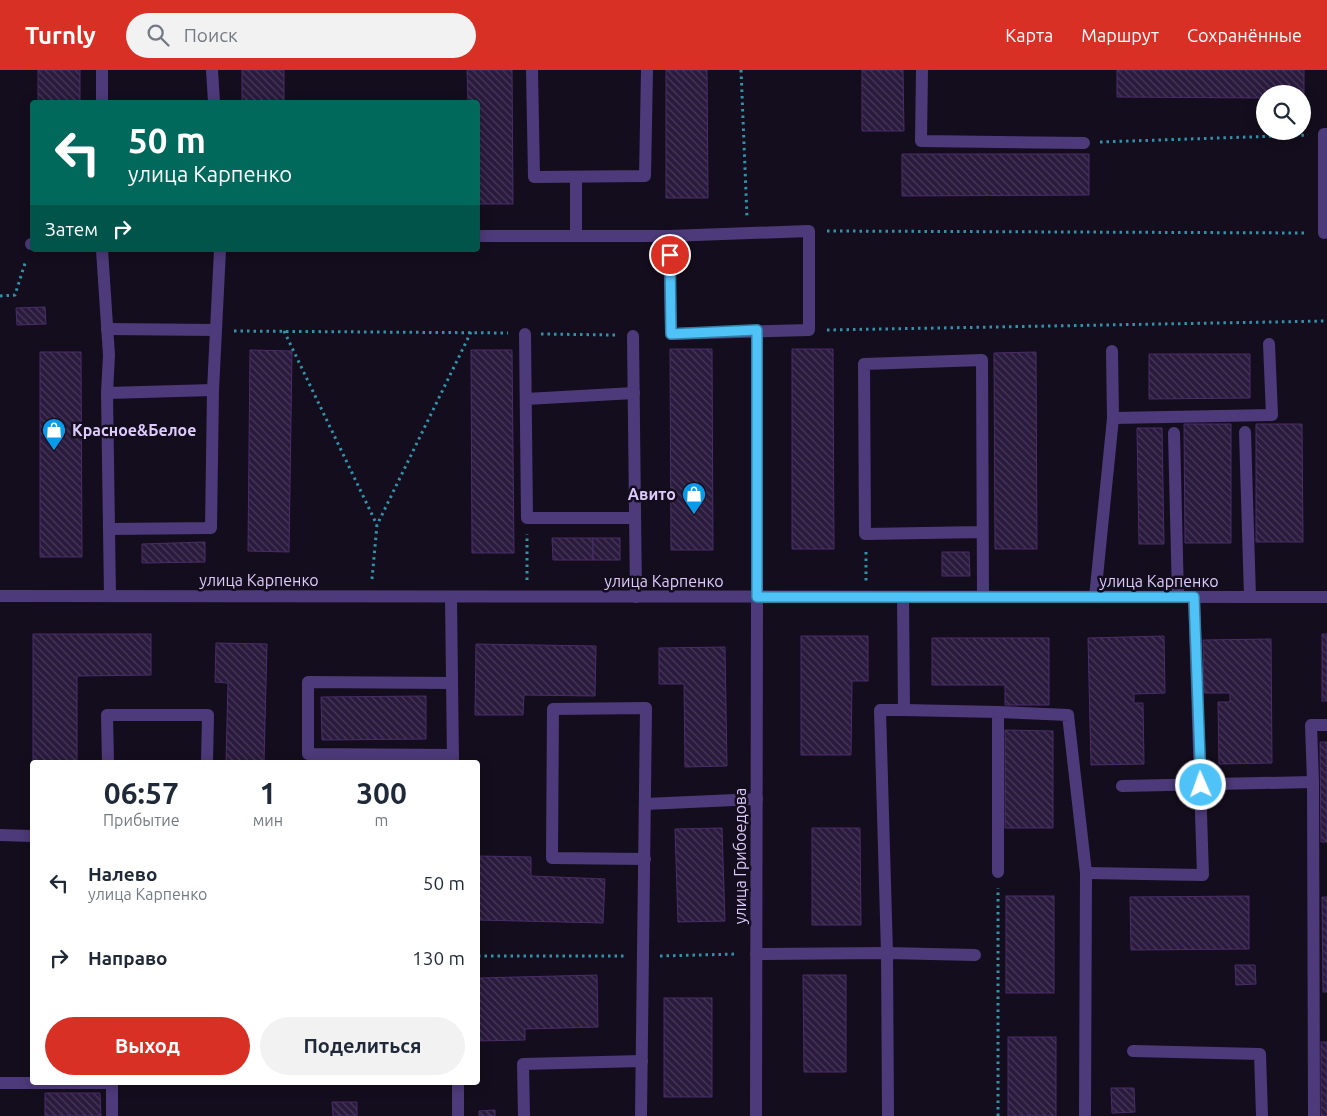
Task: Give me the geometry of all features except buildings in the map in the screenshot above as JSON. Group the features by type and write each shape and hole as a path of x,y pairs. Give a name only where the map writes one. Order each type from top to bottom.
{"street":[{"path":"102,70 102,100"},
{"path":"212,70 214,100"},
{"path":"532,70 534,177 645,176 647,70"},
{"path":"922,70 921,141 1084,143"},
{"path":"1324,233 1325,134"},
{"path":"576,177 576,235"},
{"path":"480,236 669,236 809,231 809,330 757,330 671,334 669,236"},
{"path":"102,252 109,355 107,393 110,596"},
{"path":"109,528 211,528 213,390 220,252"},
{"path":"107,329 216,330"},
{"name":"улица Грибоедова","path":"756,1116 757,330"},
{"path":"525,334 527,518 635,518"},
{"path":"633,336 636,597"},
{"path":"1113,418 1272,415 1269,344"},
{"path":"1095,597 1113,418 1112,351"},
{"path":"982,532 865,534 864,364 982,360 983,597"},
{"path":"107,393 213,390"},
{"path":"526,399 634,393"},
{"path":"1245,432 1250,597"},
{"path":"1174,433 1178,597"},
{"name":"улица Карпенко","path":"0,596 370,598 1327,597"},
{"path":"451,597 453,759 308,754 308,682 452,683"},
{"path":"902,597 904,710"},
{"path":"1086,873 1203,875 1194,597"},
{"path":"641,1116 645,956 646,708 553,708 552,858 645,859"},
{"path":"888,1116 887,953 880,710 1068,715 1086,873 1086,1116"},
{"path":"998,712 998,872"},
{"path":"108,760 107,714 208,715 207,760"},
{"path":"1314,1116 1313,782 1311,725 1327,725"},
{"path":"1122,786 1313,782"},
{"path":"645,804 756,799"},
{"path":"0,835 30,836"},
{"path":"756,954 887,953 975,955"},
{"path":"1133,1051 1260,1054 1262,1116"},
{"path":"524,1116 523,1064 642,1062"},
{"path":"0,1083 30,1083"},
{"path":"112,1085 112,1116"},
{"path":"458,1085 458,1116"}],"path":[{"path":"742,70 748,233"},
{"path":"1084,143 1325,134"},
{"path":"809,231 1324,233"},
{"path":"0,296 15,295 30,250"},
{"path":"809,330 1327,321"},
{"path":"216,330 471,332 633,336"},
{"path":"284,331 377,525"},
{"path":"370,598 377,525 471,332"},
{"path":"527,518 527,597"},
{"path":"865,534 866,597"},
{"path":"998,872 998,1116"},
{"path":"480,956 756,954"}],"place":[{"name":"Красное&Белое","path":"54,451"},
{"name":"Авито","path":"694,515"}],"route":[{"path":"670,255 671,334 757,330 757,597 1194,597 1201,785"}]}
